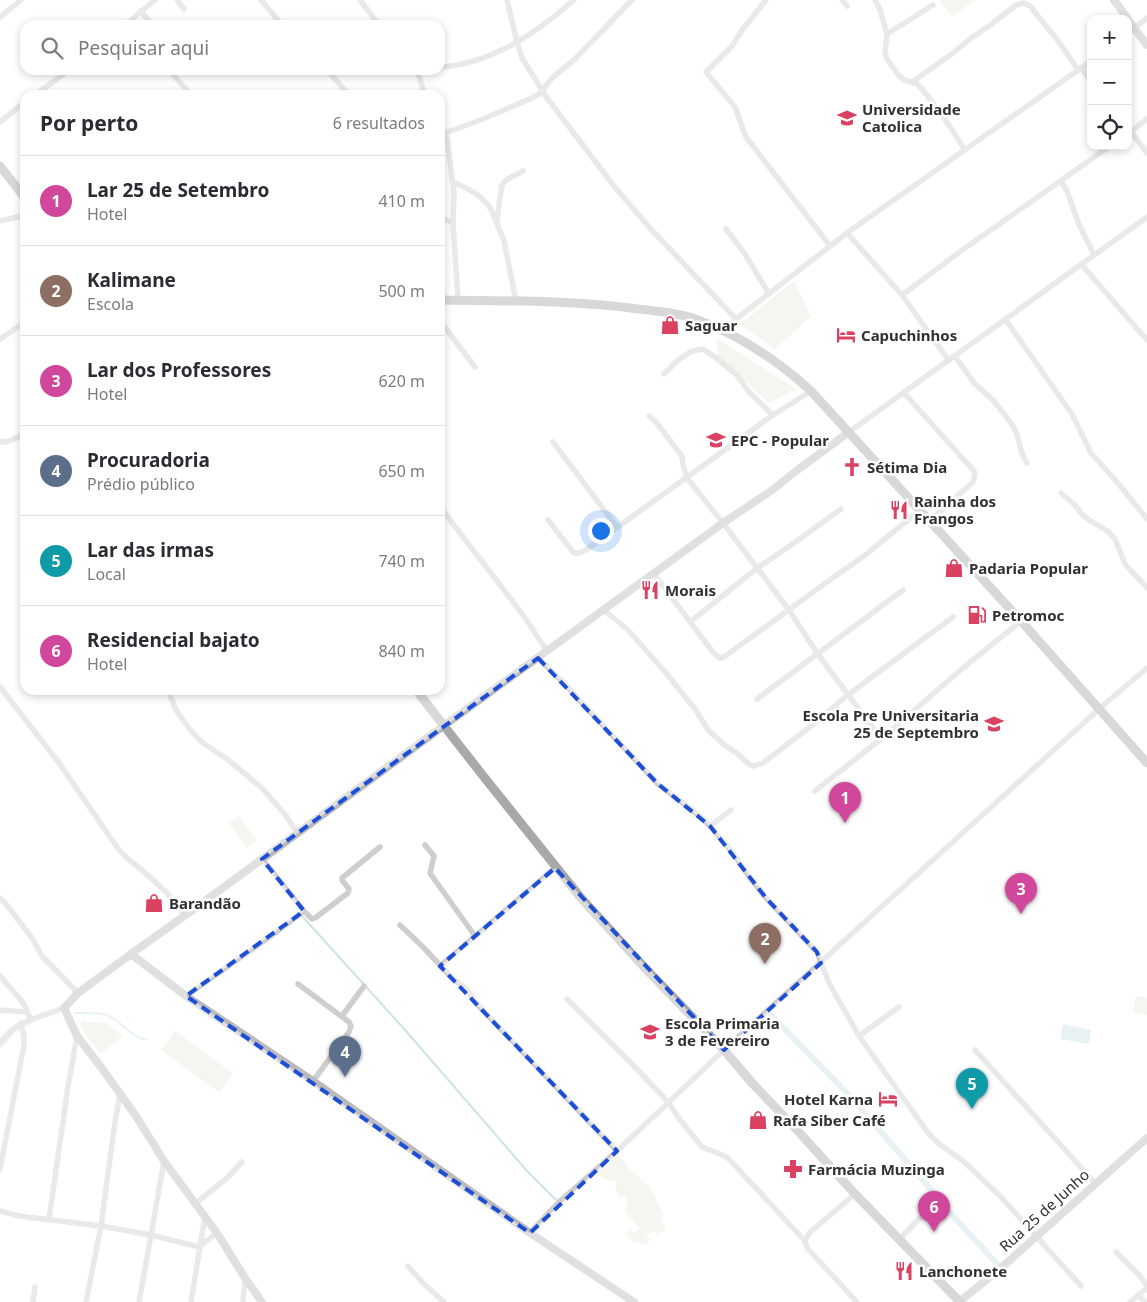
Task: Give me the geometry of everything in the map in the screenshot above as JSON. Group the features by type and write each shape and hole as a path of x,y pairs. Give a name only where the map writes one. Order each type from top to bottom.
{"main road":[{"path":"0,166 20,192"},
{"path":"445,300 622,306 669,312 698,319 724,331 772,360 811,391 929,522 1021,620 1147,763"},
{"path":"420,695 581,898 724,1050 855,1194 959,1302"}],"street":[{"path":"0,17 21,0"},
{"path":"131,20 155,0"},
{"path":"177,0 184,9"},
{"path":"261,0 278,20"},
{"path":"360,0 375,20"},
{"path":"507,0 522,58 547,98 609,179 649,227 736,319"},
{"path":"445,66 483,59 517,42 543,26 574,0"},
{"path":"445,133 469,125 532,98 574,60 632,0"},
{"path":"766,0 732,46 706,72 735,107 746,137 830,246"},
{"path":"842,0 846,6"},
{"path":"875,0 887,34 884,52 887,59 899,76 904,80 917,84 922,89 943,116 965,150"},
{"path":"1114,0 1125,15"},
{"path":"912,82 993,24 1016,4 1024,3 1030,6 1087,76"},
{"path":"887,34 933,5"},
{"path":"141,11 148,20"},
{"path":"1132,29 1147,18"},
{"path":"1132,31 1147,45"},
{"path":"724,331 736,319 830,246 1087,64"},
{"path":"42,90 61,75"},
{"path":"174,75 187,90"},
{"path":"331,75 345,90"},
{"path":"419,75 423,90"},
{"path":"0,122 20,106"},
{"path":"1132,129 1147,119"},
{"path":"1132,134 1147,152"},
{"path":"445,137 447,139 454,192 453,223 458,300"},
{"path":"902,295 1104,150"},
{"path":"496,222 502,185 506,180 523,171"},
{"path":"1061,181 1094,255"},
{"path":"453,182 476,194 488,204 504,241 516,301"},
{"path":"0,221 20,215"},
{"path":"0,1042 12,1030 21,1025 64,1008 78,993 131,954 723,523 772,491 849,432 950,361 1147,217"},
{"path":"445,219 453,223"},
{"path":"726,229 745,254 769,294"},
{"path":"848,233 902,295 950,361"},
{"path":"1082,264 1147,340"},
{"path":"1005,319 1072,414 1091,453 1147,519"},
{"path":"0,339 20,325"},
{"path":"445,328 475,367"},
{"path":"664,374 692,351 702,349 737,375 749,392 773,415"},
{"path":"955,356 974,383 993,400 1012,424 1018,434 1022,454 1027,463"},
{"path":"548,520 576,554 586,550 773,415 811,391"},
{"path":"904,393 955,449 975,475 973,482 929,522"},
{"path":"649,416 655,420 682,456 687,478 789,610 817,653 881,739"},
{"path":"0,442 9,441 20,436"},
{"path":"553,442 617,527"},
{"path":"1061,493 1089,520 1109,532 1115,539 1125,564 1147,588"},
{"path":"690,622 756,568 798,541 841,509"},
{"path":"654,574 716,656 724,658 864,556 920,510"},
{"path":"445,514 523,615 547,651"},
{"path":"757,699 903,590"},
{"path":"604,610 628,630 666,672 695,709 708,730 750,765 754,766 763,763 849,694 953,617"},
{"path":"815,791 881,739 1021,620"},
{"path":"538,658 568,686 658,784 710,826 730,849 766,898 817,952 829,984 859,1036 929,1134 988,1184 1081,1286"},
{"path":"530,1233 559,1202 617,1151 724,1050 1099,709 1147,668"},
{"path":"0,687 59,763 119,850 169,895 185,916"},
{"path":"170,695 176,710 191,731 203,743 227,759 263,789 287,817 298,834"},
{"path":"710,826 731,810"},
{"path":"425,845 434,856 430,873 475,936"},
{"path":"262,859 304,911 313,919 348,893 349,889 342,878 380,847"},
{"path":"440,966 556,868"},
{"path":"0,898 32,938 42,956 78,993"},
{"path":"186,996 304,911"},
{"path":"400,925 453,979 466,988 475,1002 617,1151"},
{"path":"131,954 186,996 313,1081 530,1233 633,1302"},
{"path":"0,976 21,1000 31,1020"},
{"path":"298,984 342,1016 351,1026 349,1032 313,1081"},
{"path":"342,1016 364,986"},
{"path":"567,999 668,1102 678,1118 702,1147 727,1157 805,1241 807,1248 857,1302"},
{"path":"859,1036 899,1007"},
{"path":"64,1008 77,1036 136,1116 164,1161 217,1233 262,1302"},
{"path":"0,1010 27,1012"},
{"path":"0,1169 23,1052 24,1035 21,1025"},
{"path":"49,1219 77,1036"},
{"path":"975,1050 1095,1183"},
{"path":"86,1302 101,1226 120,1095"},
{"name":"Rua 25 de Junho","path":"959,1302 1001,1268 1147,1138"},
{"path":"139,1302 164,1161"},
{"path":"196,1203 222,1182 242,1162"},
{"path":"805,1241 809,1232 855,1194"},
{"path":"900,1239 929,1208"},
{"path":"0,1212 101,1226 151,1235 199,1247"},
{"path":"191,1302 205,1216"},
{"path":"199,1247 217,1233"},
{"path":"1116,1252 1139,1275 1147,1287 1130,1302"},
{"path":"408,1266 444,1302"},
{"path":"243,1302 245,1278"},
{"path":"32,1302 36,1287"},
{"path":"1138,1295 1145,1302"}],"highlighted area":[{"path":"538,658 658,784 710,826 766,898 817,952 821,963 724,1050 555,868 440,966 617,1151 530,1233 186,996 304,911 262,859"}],"shaded area":[{"path":"940,0 976,0 952,16"},
{"path":"794,281 811,316 775,349 740,324"},
{"path":"716,338 796,389 769,403 718,356"},
{"path":"239,816 257,841 247,848 229,823"},
{"path":"1136,996 1147,998 1147,1015 1133,1012"},
{"path":"82,1022 106,1023 123,1037 100,1054 80,1026"},
{"path":"175,1031 233,1073 219,1092 161,1050"},
{"path":"618,1154 628,1168 646,1186 649,1184 663,1214 660,1219 663,1221 662,1223 666,1230 657,1234 655,1232 649,1233 646,1236 650,1240 645,1244 634,1243 627,1235 630,1229 634,1234 640,1229 625,1211 628,1202 624,1195 619,1198 615,1186 618,1182 606,1180 598,1173"}],"water":[{"path":"1063,1024 1091,1030 1089,1044 1060,1039"}],"waterway":[{"path":"302,916 406,1031 527,1171 557,1201"},
{"path":"767,1011 848,1094 952,1215 1001,1268"},
{"path":"75,1013 107,1015 136,1036 146,1039"},
{"path":"0,1047 14,1032 30,1023"}],"place":[{"name":"Universidade Catolica","path":"847,118"},
{"name":"Saguar","path":"670,325"},
{"name":"Capuchinhos","path":"846,335"},
{"name":"EPC - Popular","path":"716,440"},
{"name":"Sétima Dia","path":"852,467"},
{"name":"Rainha dos Frangos","path":"899,510"},
{"name":"Padaria Popular","path":"954,568"},
{"name":"Morais","path":"650,590"},
{"name":"Petromoc","path":"977,615"},
{"name":"Escola Pre Universitaria 25 de Septembro","path":"994,724"},
{"name":"Lar 25 de Setembro","path":"845,823"},
{"name":"Barandão","path":"154,903"},
{"name":"Lar dos Professores","path":"1021,914"},
{"name":"Kalimane","path":"765,964"},
{"name":"Escola Primaria 3 de Fevereiro","path":"650,1032"},
{"name":"Procuradoria","path":"345,1077"},
{"name":"Hotel Karna","path":"888,1099"},
{"name":"Lar das irmas","path":"972,1109"},
{"name":"Rafa Siber Café","path":"758,1120"},
{"name":"Farmácia Muzinga","path":"793,1169"},
{"name":"Residencial bajato","path":"934,1232"},
{"name":"Lanchonete","path":"904,1271"}]}
